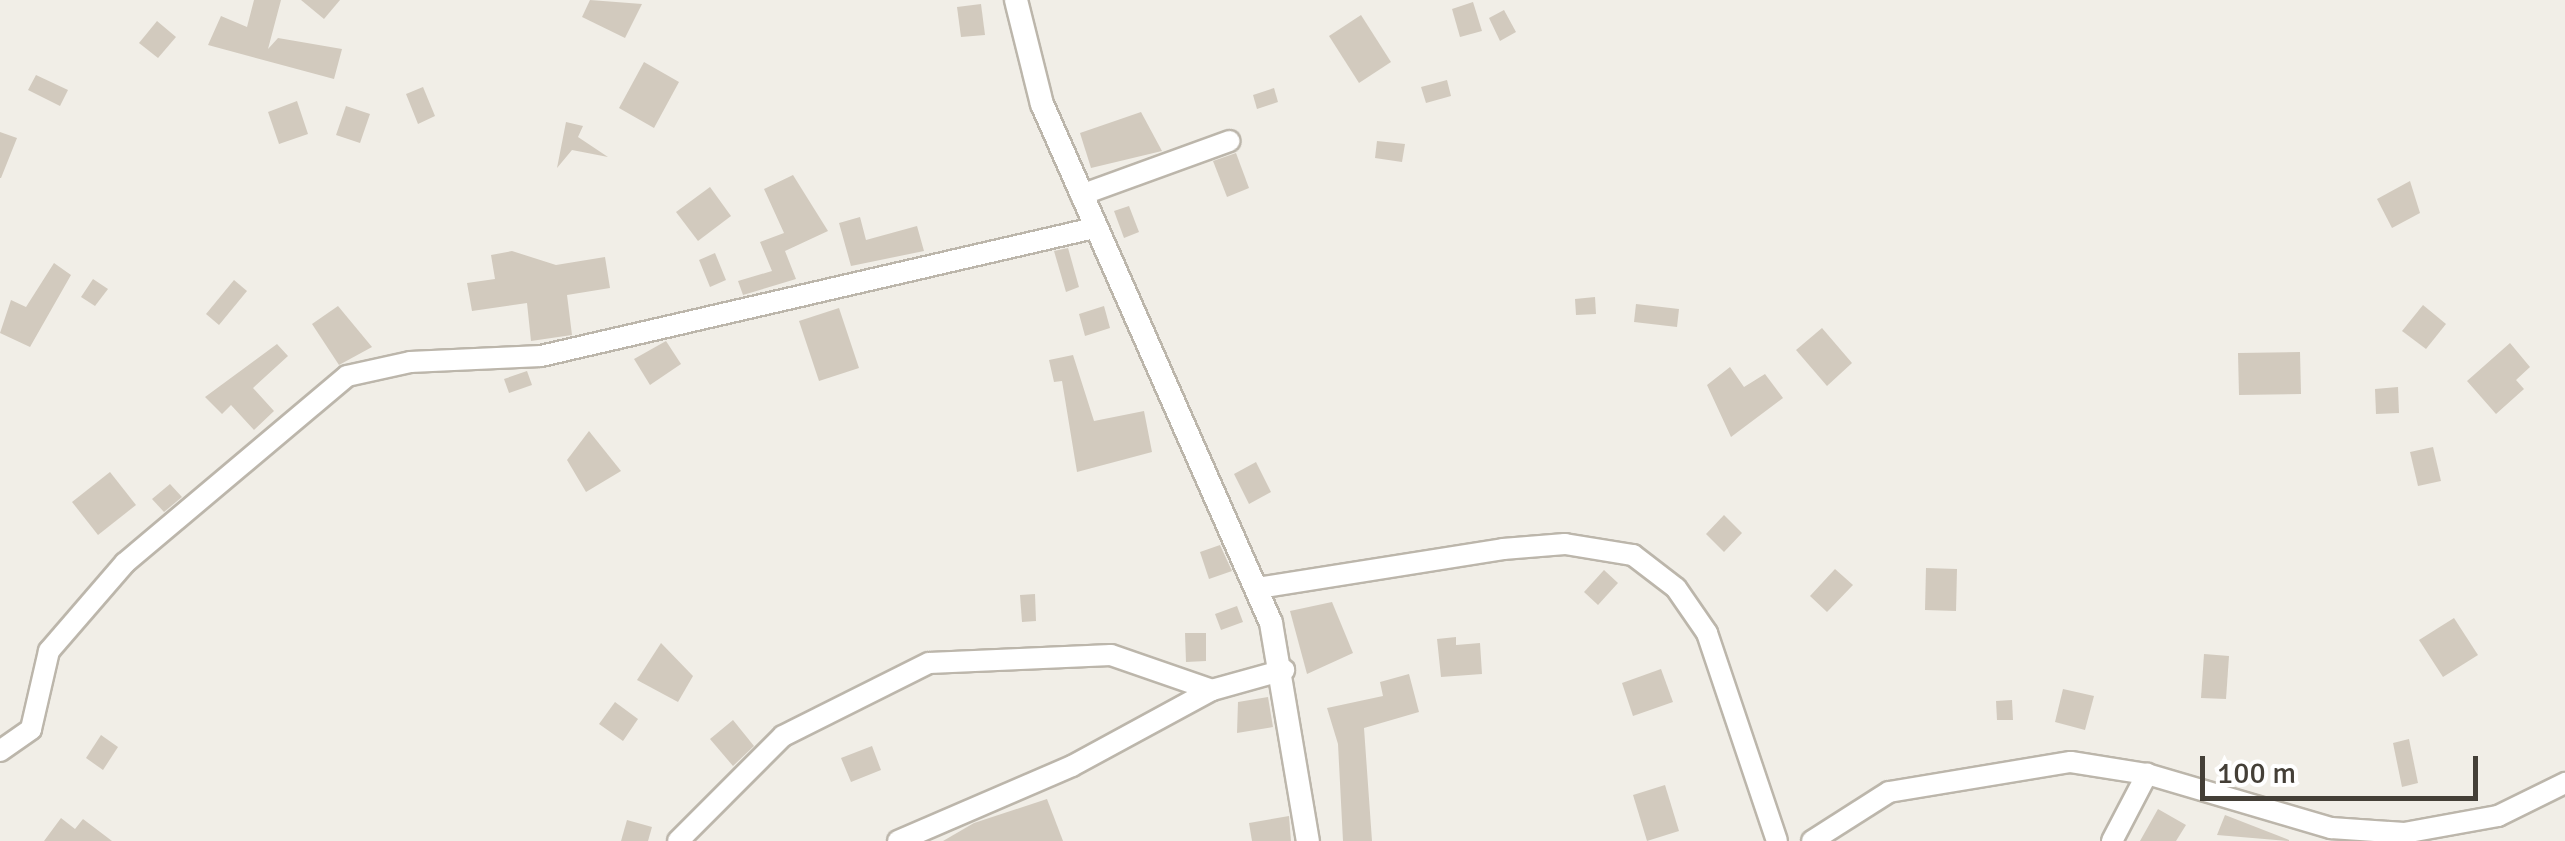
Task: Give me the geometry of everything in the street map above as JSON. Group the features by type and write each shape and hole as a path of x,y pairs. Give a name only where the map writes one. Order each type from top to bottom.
{"street":[{"path":"1016,0 1042,104 1094,228 1258,588 1284,670 1308,841"},
{"path":"1081,195 1229,141"},
{"path":"0,751 30,729 48,651 125,564 346,376 410,362 541,356 1094,228"},
{"path":"1258,588 1503,549 1565,544 1633,555 1676,588 1707,633 1777,841"},
{"path":"678,841 782,736 929,663 1111,655 1212,690"},
{"path":"898,841 1072,766 1212,690 1284,670"},
{"path":"1812,841 1889,792 2071,762 2147,774 2331,828 2404,833 2498,816 2565,783"},
{"path":"2112,841 2147,774"}],"building":[{"path":"254,0 281,0 268,49 278,38 342,49 334,79 208,45 221,16 247,27"},
{"path":"301,0 340,0 324,19"},
{"path":"590,0 642,4 625,38 582,17"},
{"path":"1473,2 1482,31 1460,37 1452,9"},
{"path":"981,4 985,35 961,37 957,7"},
{"path":"1504,10 1516,32 1500,41 1489,18"},
{"path":"1361,15 1391,62 1359,83 1329,36"},
{"path":"157,21 176,37 158,58 139,43"},
{"path":"644,62 679,82 654,128 619,108"},
{"path":"36,75 68,90 60,106 28,90"},
{"path":"1447,80 1451,96 1426,103 1421,87"},
{"path":"423,87 435,116 418,124 406,94"},
{"path":"1274,88 1278,102 1257,109 1253,95"},
{"path":"297,101 308,134 279,144 268,112"},
{"path":"346,106 370,114 360,143 336,135"},
{"path":"1141,112 1162,151 1091,168 1080,133"},
{"path":"566,122 583,126 578,137 608,157 572,150 557,168"},
{"path":"0,132 17,138 1,178 0,178"},
{"path":"1377,141 1405,144 1402,162 1375,158"},
{"path":"1236,153 1249,188 1227,197 1213,161"},
{"path":"793,175 828,231 785,251 796,279 743,295 738,281 772,271 760,242 784,233 764,189"},
{"path":"2410,181 2420,213 2392,228 2377,199"},
{"path":"710,187 731,216 698,241 676,212"},
{"path":"1129,206 1139,232 1124,238 1114,211"},
{"path":"860,217 866,240 917,226 924,251 851,266 839,223"},
{"path":"1068,248 1079,287 1066,292 1054,251"},
{"path":"512,251 556,265 605,257 610,288 567,295 572,335 531,341 527,303 472,311 467,283 495,279 491,255"},
{"path":"715,253 726,280 710,287 699,260"},
{"path":"54,263 71,275 30,347 0,333 11,300 26,307"},
{"path":"93,279 108,289 95,306 81,297"},
{"path":"234,280 247,291 219,325 206,314"},
{"path":"1595,297 1596,314 1576,315 1575,299"},
{"path":"1636,304 1679,309 1677,327 1634,322"},
{"path":"2423,305 2446,324 2426,349 2402,331"},
{"path":"338,306 372,347 339,365 312,324"},
{"path":"1104,306 1110,328 1085,336 1079,314"},
{"path":"839,308 859,368 819,381 799,321"},
{"path":"1822,328 1852,363 1827,386 1796,350"},
{"path":"666,341 681,364 650,385 634,359"},
{"path":"2510,343 2530,367 2516,380 2524,389 2496,414 2467,381"},
{"path":"277,344 288,356 253,388 274,411 254,430 231,405 222,414 205,397"},
{"path":"2300,352 2301,394 2239,395 2238,353"},
{"path":"1073,355 1094,421 1144,411 1152,452 1077,472 1062,381 1054,382 1049,360"},
{"path":"1730,367 1744,387 1765,374 1783,398 1731,437 1707,385"},
{"path":"527,371 532,385 509,393 504,379"},
{"path":"2398,387 2399,413 2376,414 2375,389"},
{"path":"589,431 621,471 586,492 567,460"},
{"path":"2433,447 2441,481 2418,486 2410,452"},
{"path":"1256,462 1271,492 1249,504 1234,474"},
{"path":"110,472 136,505 98,535 72,502"},
{"path":"170,484 182,497 164,512 152,499"},
{"path":"1724,515 1742,533 1724,552 1706,534"},
{"path":"1220,545 1232,571 1209,579 1200,552"},
{"path":"1926,568 1957,569 1956,611 1925,610"},
{"path":"1835,569 1853,585 1827,612 1810,596"},
{"path":"1604,570 1618,583 1598,605 1584,592"},
{"path":"1035,594 1036,621 1022,622 1020,595"},
{"path":"1332,602 1353,653 1307,674 1290,611"},
{"path":"1237,606 1243,622 1221,630 1215,614"},
{"path":"2454,618 2478,655 2443,677 2419,640"},
{"path":"1185,633 1206,633 1206,661 1186,662"},
{"path":"1456,637 1456,645 1480,643 1482,674 1441,677 1437,639"},
{"path":"661,643 693,676 678,702 637,680"},
{"path":"2204,654 2229,656 2226,699 2201,698"},
{"path":"1661,669 1673,702 1633,716 1622,683"},
{"path":"1409,674 1419,712 1364,728 1372,841 1343,841 1338,744 1327,708 1383,696 1380,682"},
{"path":"2063,689 2094,696 2085,730 2055,722"},
{"path":"1268,697 1273,727 1237,733 1238,702"},
{"path":"2012,700 2013,720 1997,720 1996,701"},
{"path":"615,702 638,719 623,741 599,724"},
{"path":"733,720 754,746 733,766 710,739"},
{"path":"101,735 118,747 103,770 86,758"},
{"path":"2409,739 2418,783 2402,787 2393,743"},
{"path":"872,746 881,770 851,782 841,758"},
{"path":"1665,785 1679,831 1647,841 1633,795"},
{"path":"1047,799 1063,841 943,841 974,823"},
{"path":"2158,809 2186,825 2176,841 2140,841"},
{"path":"2225,815 2289,840 2289,841 2217,835"},
{"path":"1289,816 1291,841 1252,841 1249,823"},
{"path":"61,818 75,829 83,819 112,841 44,841"},
{"path":"627,820 652,827 648,841 621,841"}]}
